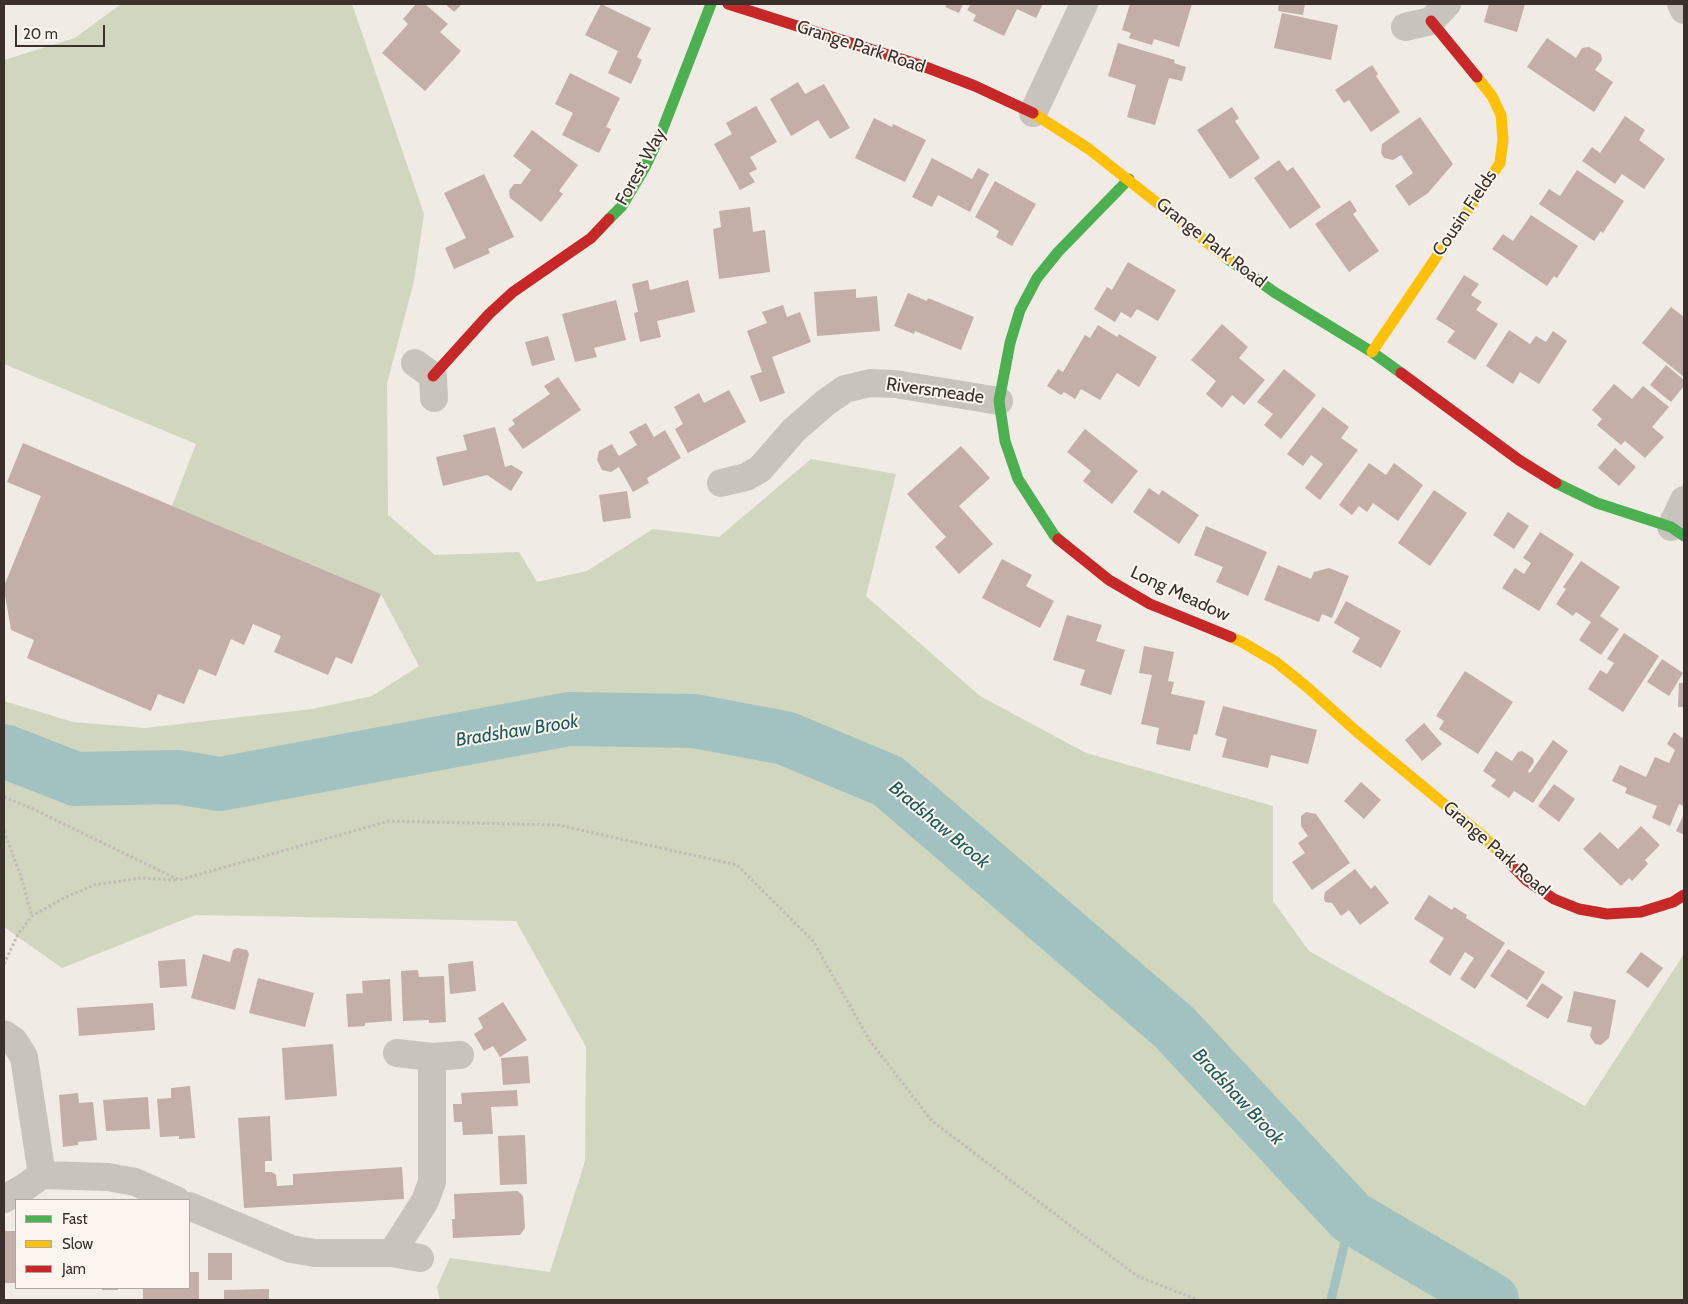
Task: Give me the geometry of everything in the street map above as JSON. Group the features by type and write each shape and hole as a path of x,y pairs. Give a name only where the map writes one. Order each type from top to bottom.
{"street":[{"name":"Forest Way","path":"427,379 489,314 507,298 591,238 622,206 644,170 660,136 711,4"},
{"name":"Grange Park Road","path":"728,4 922,66 975,86 1034,113 1129,179 1215,250 1274,292 1372,352 1519,460 1558,484 1597,503 1678,532 1684,500"},
{"path":"1034,113 1084,4"},
{"path":"1681,4 1684,10"},
{"name":"Cousin Fields","path":"1372,352 1500,163 1503,139 1501,115 1492,96 1439,12 1404,27"},
{"name":"Long Meadow","path":"1129,179 1058,252 1037,278 1020,310 1010,343 999,401 1005,441 1018,479 1054,535 1109,580 1150,604 1242,642 1276,662 1307,686 1356,732"},
{"name":"Riversmeade","path":"721,483 746,477 762,482 794,430 825,403 845,389 870,383 895,384 999,401"},
{"name":"Grange Park Road","path":"1356,732 1484,837 1526,880 1554,899 1579,909 1607,914 1641,912 1673,902 1684,895"},
{"path":"4,1034 14,1041 24,1057 42,1175"},
{"path":"397,1053 432,1057 460,1055"},
{"path":"392,1253 425,1201 432,1182 432,1057"},
{"path":"4,1199 42,1175 108,1177 135,1182 174,1199"},
{"path":"190,1206 292,1249 315,1254 392,1253 420,1258"}],"path":[{"path":"4,797 31,808 179,880"},
{"path":"4,964 18,934 32,916 62,899 94,885 142,878 179,880 389,821 558,825 737,865 813,940 870,1041 932,1121 1137,1276 1198,1300"},
{"path":"4,831 21,877 32,916"}],"green space":[{"path":"121,4 352,4 424,214 414,281 387,384 388,515 435,555 519,552 537,582 587,571 653,529 719,537 811,459 896,474 866,596 980,696 1086,753 1273,806 1273,901 1309,951 1585,1106 1684,954 1684,1300 440,1300 437,1287 450,1258 550,1272 585,1161 586,1047 516,921 195,915 62,968 4,927 4,701 73,722 145,728 312,709 372,696 419,666 381,594 172,506 196,444 4,364 4,60 75,38"}],"building":[{"path":"416,4 425,4 448,24 440,32 461,51 425,91 382,53 408,24 403,19"},
{"path":"445,4 462,4 454,12"},
{"path":"601,4 651,28 637,57 642,60 631,84 608,73 618,51 585,35"},
{"path":"947,4 963,4 959,13 945,7"},
{"path":"971,4 1043,4 1036,18 1017,9 1004,36 973,21 976,15 967,10"},
{"path":"1130,4 1192,4 1179,47 1154,39 1152,45 1129,38 1131,33 1122,30"},
{"path":"1279,4 1305,4 1303,15 1278,11"},
{"path":"1489,4 1525,4 1517,32 1484,22"},
{"path":"1282,13 1338,25 1331,60 1274,48"},
{"path":"1547,38 1576,58 1582,48 1589,47 1601,54 1602,60 1595,70 1613,82 1594,112 1527,67"},
{"path":"1118,43 1175,60 1174,63 1186,67 1182,81 1169,78 1155,125 1127,117 1136,85 1108,76"},
{"path":"1372,65 1378,74 1376,76 1400,112 1371,132 1349,100 1344,103 1335,90"},
{"path":"570,73 620,98 606,127 611,129 599,153 562,135 573,113 555,104"},
{"path":"798,82 805,94 824,84 850,128 830,139 818,120 791,136 770,99"},
{"path":"756,106 777,142 750,157 757,169 749,173 755,182 740,190 714,144 732,134 726,123"},
{"path":"1232,107 1239,118 1235,121 1260,158 1230,179 1197,130"},
{"path":"1625,116 1645,130 1639,140 1665,159 1644,189 1622,174 1615,184 1582,161 1592,147 1600,153"},
{"path":"1420,117 1453,164 1428,193 1409,206 1395,186 1413,173 1401,155 1393,160 1384,158 1381,153 1382,144"},
{"path":"874,118 892,127 893,124 926,140 905,182 855,158"},
{"path":"532,130 578,165 559,191 563,194 541,222 510,198 509,191 514,184 521,184 531,170 513,156"},
{"path":"932,158 972,179 978,168 989,174 970,212 938,195 932,207 912,197"},
{"path":"1279,160 1287,171 1293,167 1321,207 1290,229 1254,178"},
{"path":"1577,170 1624,201 1603,233 1601,231 1594,241 1539,204 1549,189 1560,196"},
{"path":"484,174 514,237 488,249 490,253 454,269 445,248 466,238 444,193"},
{"path":"995,181 1036,204 1012,246 996,237 999,231 975,217"},
{"path":"1350,200 1357,211 1353,214 1379,251 1349,272 1315,224"},
{"path":"750,207 753,232 765,230 770,272 719,279 713,229 721,227 719,211"},
{"path":"1531,215 1578,246 1557,278 1554,276 1547,286 1492,249 1503,234 1513,241"},
{"path":"1128,262 1176,290 1158,321 1137,309 1131,318 1121,312 1115,322 1094,309 1107,287 1112,290"},
{"path":"1464,275 1479,284 1471,295 1482,302 1476,310 1498,324 1475,360 1447,342 1455,331 1436,319"},
{"path":"648,280 650,290 688,280 695,312 657,321 661,337 640,342 634,313 638,312 632,284"},
{"path":"856,289 856,298 877,296 880,331 817,336 814,292"},
{"path":"908,293 927,301 928,298 974,317 961,350 915,331 914,334 894,326"},
{"path":"616,300 626,340 594,348 597,357 575,362 562,314"},
{"path":"783,305 787,317 800,312 811,342 772,357 785,393 760,402 750,376 762,372 747,331 767,323 762,312"},
{"path":"1671,307 1684,317 1684,377 1642,343"},
{"path":"1222,324 1248,347 1239,358 1265,380 1244,405 1232,395 1222,408 1206,394 1216,381 1191,360"},
{"path":"1098,325 1117,337 1119,334 1157,357 1139,387 1117,373 1100,400 1081,389 1075,399 1064,392 1061,395 1047,386 1058,369 1063,372 1085,335 1090,338"},
{"path":"1509,330 1530,344 1536,336 1546,342 1553,331 1567,341 1539,384 1520,372 1513,384 1486,366"},
{"path":"548,336 555,360 532,366 525,342"},
{"path":"1666,365 1684,380 1684,386 1671,402 1650,385"},
{"path":"1284,369 1316,395 1281,439 1264,425 1273,414 1257,402"},
{"path":"558,377 581,410 523,449 508,429 515,424 512,420 550,394 544,386"},
{"path":"1614,384 1632,399 1643,386 1669,407 1652,427 1664,437 1645,458 1625,441 1621,445 1597,425 1602,419 1592,410"},
{"path":"729,390 746,422 688,453 675,429 683,424 674,407 699,393 704,403"},
{"path":"1323,407 1349,427 1341,438 1358,450 1320,500 1305,488 1323,464 1311,455 1303,466 1287,454"},
{"path":"646,423 654,437 665,430 681,458 647,478 649,483 633,492 619,467 611,472 602,470 597,460 599,451 612,444 619,456 637,445 629,432"},
{"path":"495,427 505,467 511,465 523,472 511,491 487,475 443,486 436,457 467,450 463,435"},
{"path":"1085,429 1138,471 1112,504 1083,481 1091,471 1067,452"},
{"path":"23,443 381,594 352,664 336,657 328,675 274,652 281,636 253,624 244,645 231,639 216,676 199,669 184,704 158,694 151,711 27,658 34,640 11,630 4,589 41,496 7,482"},
{"path":"961,446 990,478 959,506 993,544 959,574 935,547 946,537 907,494"},
{"path":"1615,448 1636,467 1619,486 1598,468"},
{"path":"1369,463 1386,475 1394,463 1423,485 1398,521 1373,503 1367,512 1359,506 1352,515 1339,505"},
{"path":"1149,488 1159,495 1162,490 1199,515 1179,544 1133,512"},
{"path":"1434,490 1467,513 1430,566 1398,543"},
{"path":"627,491 631,518 603,522 599,495"},
{"path":"1508,512 1529,526 1514,549 1493,535"},
{"path":"1206,526 1267,552 1248,596 1216,582 1223,567 1194,555"},
{"path":"1540,532 1574,554 1539,611 1502,588 1515,568 1524,574 1531,563 1523,558"},
{"path":"1002,559 1032,575 1026,586 1054,601 1040,628 982,598"},
{"path":"1581,561 1620,587 1600,616 1619,629 1601,655 1579,640 1591,622 1576,612 1573,616 1556,604 1566,589 1563,587"},
{"path":"1278,565 1311,579 1314,572 1329,568 1349,576 1332,618 1322,614 1319,622 1264,600"},
{"path":"1346,601 1401,631 1381,668 1352,652 1360,638 1334,623"},
{"path":"1067,615 1102,625 1096,641 1125,650 1111,695 1080,685 1085,670 1053,660"},
{"path":"1624,633 1659,656 1623,712 1588,689 1600,670 1607,674 1614,663 1607,659"},
{"path":"1144,646 1174,652 1168,681 1174,682 1171,694 1205,701 1197,735 1194,734 1190,751 1156,744 1159,728 1141,724 1152,675 1139,673"},
{"path":"1662,659 1683,673 1669,696 1647,682"},
{"path":"1465,671 1513,702 1478,754 1439,729 1444,721 1436,716"},
{"path":"1679,683 1684,683 1684,707 1678,707"},
{"path":"1223,706 1317,730 1308,764 1271,755 1268,768 1222,757 1227,739 1215,735"},
{"path":"1424,723 1442,744 1422,761 1405,740"},
{"path":"1674,732 1684,739 1684,806 1679,804 1670,826 1652,818 1657,806 1625,793 1627,788 1612,781 1620,765 1646,777 1655,757 1669,763 1675,750 1667,744"},
{"path":"1553,740 1568,751 1533,803 1514,791 1509,798 1491,786 1496,780 1483,771 1496,751 1512,761 1518,752 1522,751 1533,758 1534,762 1528,771 1530,773"},
{"path":"1361,782 1381,800 1364,819 1344,801"},
{"path":"1554,784 1575,799 1559,822 1538,806"},
{"path":"1306,812 1316,814 1350,863 1312,890 1292,862 1305,853 1298,843 1308,836 1301,826 1301,816"},
{"path":"1684,814 1684,835 1676,831"},
{"path":"1641,826 1660,845 1645,860 1648,864 1632,881 1629,878 1621,886 1583,849 1600,832 1618,849"},
{"path":"1355,869 1371,889 1375,885 1389,903 1360,925 1349,910 1341,916 1332,903 1325,902 1324,899 1325,892"},
{"path":"1429,895 1452,910 1454,907 1467,915 1466,918 1505,943 1475,989 1460,979 1474,958 1465,952 1450,976 1429,962 1444,938 1414,919"},
{"path":"237,948 247,950 249,954 235,1010 191,998 203,954 230,962 233,950"},
{"path":"1508,949 1545,972 1527,1000 1490,976"},
{"path":"1641,952 1663,968 1648,988 1626,972"},
{"path":"185,959 187,986 160,988 158,961"},
{"path":"473,961 476,991 450,994 448,964"},
{"path":"418,970 419,977 444,976 446,1022 429,1023 429,1020 403,1021 401,971"},
{"path":"258,978 314,993 305,1027 249,1013"},
{"path":"390,979 392,1021 365,1023 365,1026 348,1027 346,994 363,993 362,981"},
{"path":"1542,983 1563,997 1548,1019 1526,1006"},
{"path":"1574,991 1616,1000 1609,1038 1601,1045 1595,1044 1590,1036 1592,1027 1567,1022"},
{"path":"503,1002 527,1040 500,1057 493,1046 484,1051 474,1034 483,1028 478,1018"},
{"path":"153,1003 155,1030 79,1036 77,1008"},
{"path":"333,1044 337,1096 285,1100 282,1048"},
{"path":"528,1056 530,1083 503,1085 501,1058"},
{"path":"190,1086 195,1138 179,1139 179,1136 160,1137 157,1099 171,1098 171,1088"},
{"path":"517,1090 518,1106 491,1107 493,1134 463,1135 462,1122 454,1122 453,1104 462,1104 461,1093"},
{"path":"78,1093 79,1103 93,1102 97,1140 78,1142 78,1145 63,1147 59,1095"},
{"path":"148,1097 150,1129 106,1131 103,1100"},
{"path":"270,1116 272,1161 265,1161 265,1172 272,1172 276,1175 277,1186 293,1185 293,1174 402,1167 404,1199 244,1208 238,1118"},
{"path":"525,1135 527,1184 500,1185 498,1136"},
{"path":"518,1191 523,1196 525,1228 520,1235 453,1238 452,1219 455,1219 454,1194"},
{"path":"4,1231 15,1231 15,1283 4,1283"},
{"path":"208,1253 232,1253 232,1280 208,1280"},
{"path":"190,1272 199,1272 199,1300 143,1300 143,1289 190,1289"},
{"path":"102,1289 118,1289 118,1290"},
{"path":"269,1289 269,1300 224,1300 224,1290"}],"waterway":[{"name":"Bradshaw Brook","path":"4,751 76,779 177,777 220,784 569,719 694,721 785,738 888,781 1174,1027 1351,1217 1492,1300"},
{"path":"1331,1300 1351,1217"}],"traffic: fast":[{"path":"609,219 622,206 644,169 660,136 711,4"},
{"path":"1058,539 1018,479 1005,441 999,401 1010,343 1020,310 1037,278 1058,252 1129,179"},
{"path":"1228,259 1274,292 1372,352 1401,373"},
{"path":"1556,483 1597,503 1671,527 1684,536"}],"traffic: slow":[{"path":"1372,352 1500,163 1503,139 1501,115 1492,96 1477,77"},
{"path":"1033,113 1089,149 1228,259"},
{"path":"1231,637 1276,662 1484,837 1502,855"}],"traffic: jam":[{"path":"728,4 923,66 975,86 1033,113"},
{"path":"1431,21 1477,77"},
{"path":"433,376 489,314 513,292 591,238 609,219"},
{"path":"1401,373 1519,460 1556,483"},
{"path":"1058,539 1109,580 1150,604 1231,637"},
{"path":"1502,855 1526,880 1554,899 1579,909 1607,914 1641,912 1673,902 1684,895"}]}
